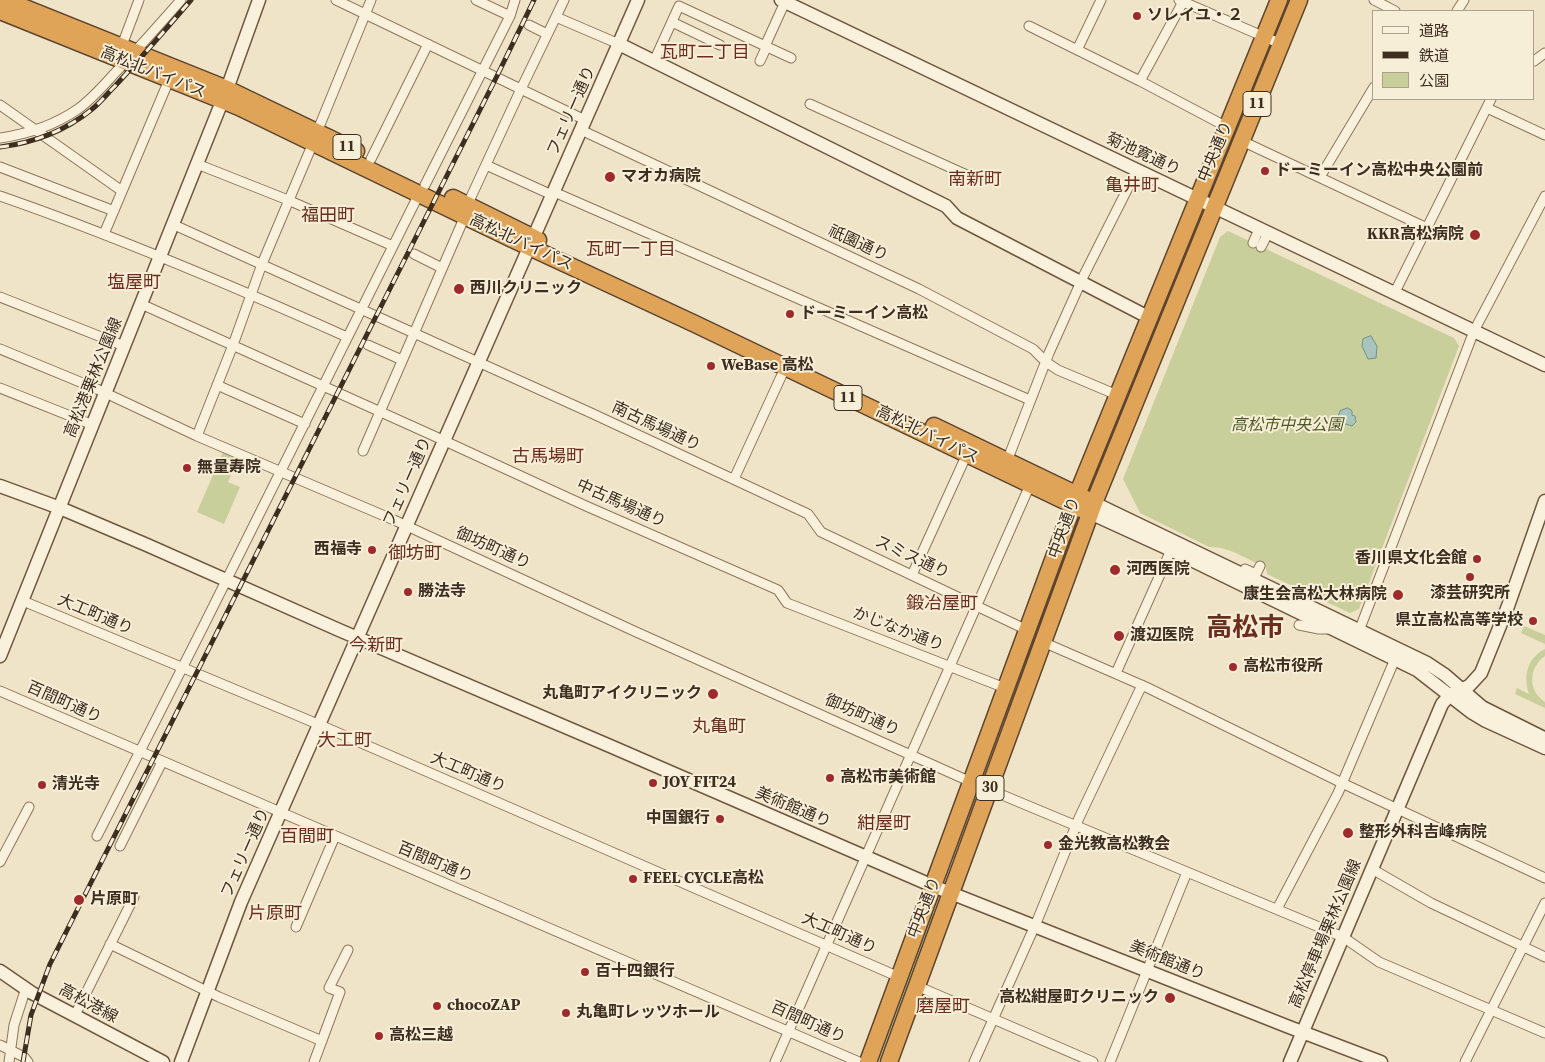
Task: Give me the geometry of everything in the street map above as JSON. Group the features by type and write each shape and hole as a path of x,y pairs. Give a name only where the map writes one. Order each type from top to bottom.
{"highway":[{"name":"高松北バイパス","path":"5,0 224,95 276,124 372,159 422,189"},
{"name":"中央通り","path":"868,1062 1075,500 1278,0"},
{"name":"中央通り","path":"889,1062 1092,508 1299,0"},
{"name":"高松北バイパス","path":"0,11 127,54 169,80 224,95"},
{"name":"高松北バイパス","path":"315,138 532,242 1007,461 1092,508"},
{"name":"高松北バイパス","path":"532,242 785,368 1030,485 1075,500"}],"street":[{"path":"127,54 139,0"},
{"path":"0,138 35,130 78,109 101,89 127,54 181,0"},
{"name":"高松港栗林公園線","path":"0,656 197,164 259,0"},
{"name":"祇園通り","path":"336,0 521,88 583,125 918,289 1033,349 1046,362 1058,370 1117,395"},
{"path":"196,436 233,345 262,264 371,0"},
{"path":"476,0 510,16"},
{"path":"97,836 282,471 361,309 483,71 510,16 515,0"},
{"path":"363,451 486,165 564,0"},
{"name":"フェリー通り","path":"181,1062 242,902 638,0"},
{"path":"1077,50 1101,0"},
{"path":"1374,0 1392,10"},
{"path":"760,61 783,1"},
{"name":"菊池寛通り","path":"783,1 1545,365"},
{"path":"1140,82 1182,1 1281,44"},
{"path":"654,61 679,6 791,58"},
{"path":"556,17 619,44 946,206 957,218 1148,317"},
{"path":"672,22 720,44"},
{"path":"529,25 547,34"},
{"path":"1029,26 1227,127"},
{"path":"372,159 428,44"},
{"path":"104,234 169,80"},
{"path":"1320,177 1372,90"},
{"path":"1394,294 1491,100"},
{"path":"810,104 970,176"},
{"path":"0,105 122,191"},
{"path":"1486,108 1545,135"},
{"path":"1242,141 1427,228"},
{"path":"197,164 288,200 393,246"},
{"path":"486,165 1030,400"},
{"path":"0,167 114,211"},
{"path":"1007,461 1030,405 1030,400 1081,282 1137,170"},
{"path":"0,196 160,256 347,337"},
{"path":"1359,631 1412,479 1474,331 1545,196"},
{"name":"南古馬場通り","path":"172,224 734,479 808,514 814,524"},
{"path":"1257,245 1264,231"},
{"path":"414,254 442,268"},
{"path":"0,297 124,346"},
{"name":"中古馬場通り","path":"141,304 586,506 778,590 783,597"},
{"path":"368,345 402,360"},
{"name":"御坊町通り","path":"0,349 105,393 196,436 282,471 406,526 625,627 971,782 1076,824 1343,937 1379,962 1545,1033"},
{"path":"734,479 785,368"},
{"path":"217,386 305,424"},
{"path":"0,388 93,425"},
{"path":"912,575 967,454"},
{"path":"775,1062 1030,485"},
{"name":"美術館通り","path":"0,486 60,508 933,886 1381,1062"},
{"name":"高松停車場栗林公園線","path":"1290,1062 1442,704 1477,678 1484,666 1545,502"},
{"path":"1092,508 1171,550 1418,670 1455,693 1545,739"},
{"path":"1092,508 1222,564 1427,663 1445,675 1455,693 1486,721 1545,748"},
{"name":"スミス通り","path":"814,524 821,532 1027,630"},
{"path":"1116,673 1171,550"},
{"path":"1222,564 1229,562 1256,574 1260,566"},
{"name":"かじなか通り","path":"783,597 787,603 1005,688"},
{"name":"大工町通り","path":"23,601 320,726 899,977"},
{"path":"1299,625 1319,629 1333,629"},
{"path":"1044,642 1142,685 1342,783 1545,878"},
{"path":"1277,909 1342,783 1395,659"},
{"path":"974,1062 1034,926 1076,824 1142,685"},
{"name":"百間町通り","path":"0,692 859,1062"},
{"path":"120,846 162,762"},
{"path":"0,862 29,807"},
{"path":"296,927 335,836"},
{"path":"1372,869 1431,903 1545,957"},
{"path":"1110,1062 1188,872"},
{"path":"75,1015 134,897"},
{"path":"1465,1062 1545,903"},
{"path":"110,944 208,991 322,1041"},
{"path":"314,1062 340,992 329,988 348,950"},
{"name":"高松港線","path":"0,972 162,1062"},
{"path":"917,986 1094,1062"},
{"path":"9,1062 14,1024 26,988"},
{"path":"0,1045 24,1057 28,1062"}],"green space":[{"path":"1266,50 1269,53 1227,151 1225,150"},
{"name":"高松市中央公園","path":"1228,231 1454,338 1459,346 1359,609 1350,613 1267,574 1266,568 1246,558 1231,551 1209,547 1140,513 1123,479 1220,237"},
{"path":"1190,245 1138,375 1135,374 1184,251"},
{"path":"223,452 238,459 228,482 240,487 224,524 197,512"},
{"path":"1051,599 986,769 982,770 1036,625"},
{"path":"1524,626 1545,635 1545,644 1521,633"},
{"path":"1545,649 1545,656 1535,667 1532,679 1535,692 1545,702 1545,708 1515,694 1517,688 1529,694 1526,681 1530,662"},
{"path":"973,795 977,796 977,798 952,861 949,860"},
{"path":"931,912 934,914 880,1061 877,1060"}],"water":[{"path":"1371,336 1377,346 1376,358 1368,359 1362,346 1363,339"},
{"path":"1348,408 1352,411 1352,415 1355,416 1356,422 1352,426 1346,424 1340,428 1337,419 1340,411"}],"railway":[{"path":"0,147 48,135 70,124 91,110 125,75 191,0"},
{"path":"23,1062 31,1015 50,964 534,0"}],"place":[{"name":"ソレイユ・２","path":"1137,16"},
{"name":"ドーミーイン高松中央公園前","path":"1265,171"},
{"name":"マオカ病院","path":"610,177"},
{"name":"KKR高松病院","path":"1475,235"},
{"name":"西川クリニック","path":"459,289"},
{"name":"ドーミーイン高松","path":"790,314"},
{"name":"WeBase 高松","path":"711,366"},
{"name":"無量寿院","path":"187,468"},
{"name":"西福寺","path":"372,550"},
{"name":"香川県文化会館","path":"1477,559"},
{"name":"河西医院","path":"1115,570"},
{"name":"漆芸研究所","path":"1470,577"},
{"name":"勝法寺","path":"408,592"},
{"name":"康生会高松大林病院","path":"1398,595"},
{"name":"県立高松高等学校","path":"1533,621"},
{"name":"渡辺医院","path":"1119,636"},
{"name":"高松市役所","path":"1233,667"},
{"name":"丸亀町アイクリニック","path":"713,694"},
{"name":"高松市美術館","path":"830,778"},
{"name":"JOY FIT24","path":"653,783"},
{"name":"清光寺","path":"42,785"},
{"name":"中国銀行","path":"720,819"},
{"name":"整形外科吉峰病院","path":"1348,833"},
{"name":"金光教高松教会","path":"1048,845"},
{"name":"FEEL CYCLE高松","path":"633,879"},
{"name":"片原町","path":"79,900"},
{"name":"百十四銀行","path":"585,972"},
{"name":"高松紺屋町クリニック","path":"1170,998"},
{"name":"chocoZAP","path":"437,1006"},
{"name":"丸亀町レッツホール","path":"566,1013"},
{"name":"高松三越","path":"379,1036"}],"district":[{"name":"瓦町二丁目","path":"705,53"},
{"name":"南新町","path":"975,180"},
{"name":"亀井町","path":"1132,186"},
{"name":"福田町","path":"328,216"},
{"name":"瓦町一丁目","path":"631,250"},
{"name":"塩屋町","path":"134,283"},
{"name":"古馬場町","path":"548,457"},
{"name":"御坊町","path":"415,554"},
{"name":"鍛冶屋町","path":"942,604"},
{"name":"高松市","path":"1245,629"},
{"name":"今新町","path":"376,646"},
{"name":"丸亀町","path":"719,727"},
{"name":"大工町","path":"345,741"},
{"name":"紺屋町","path":"884,824"},
{"name":"百間町","path":"307,837"},
{"name":"片原町","path":"275,914"},
{"name":"磨屋町","path":"943,1007"}]}
